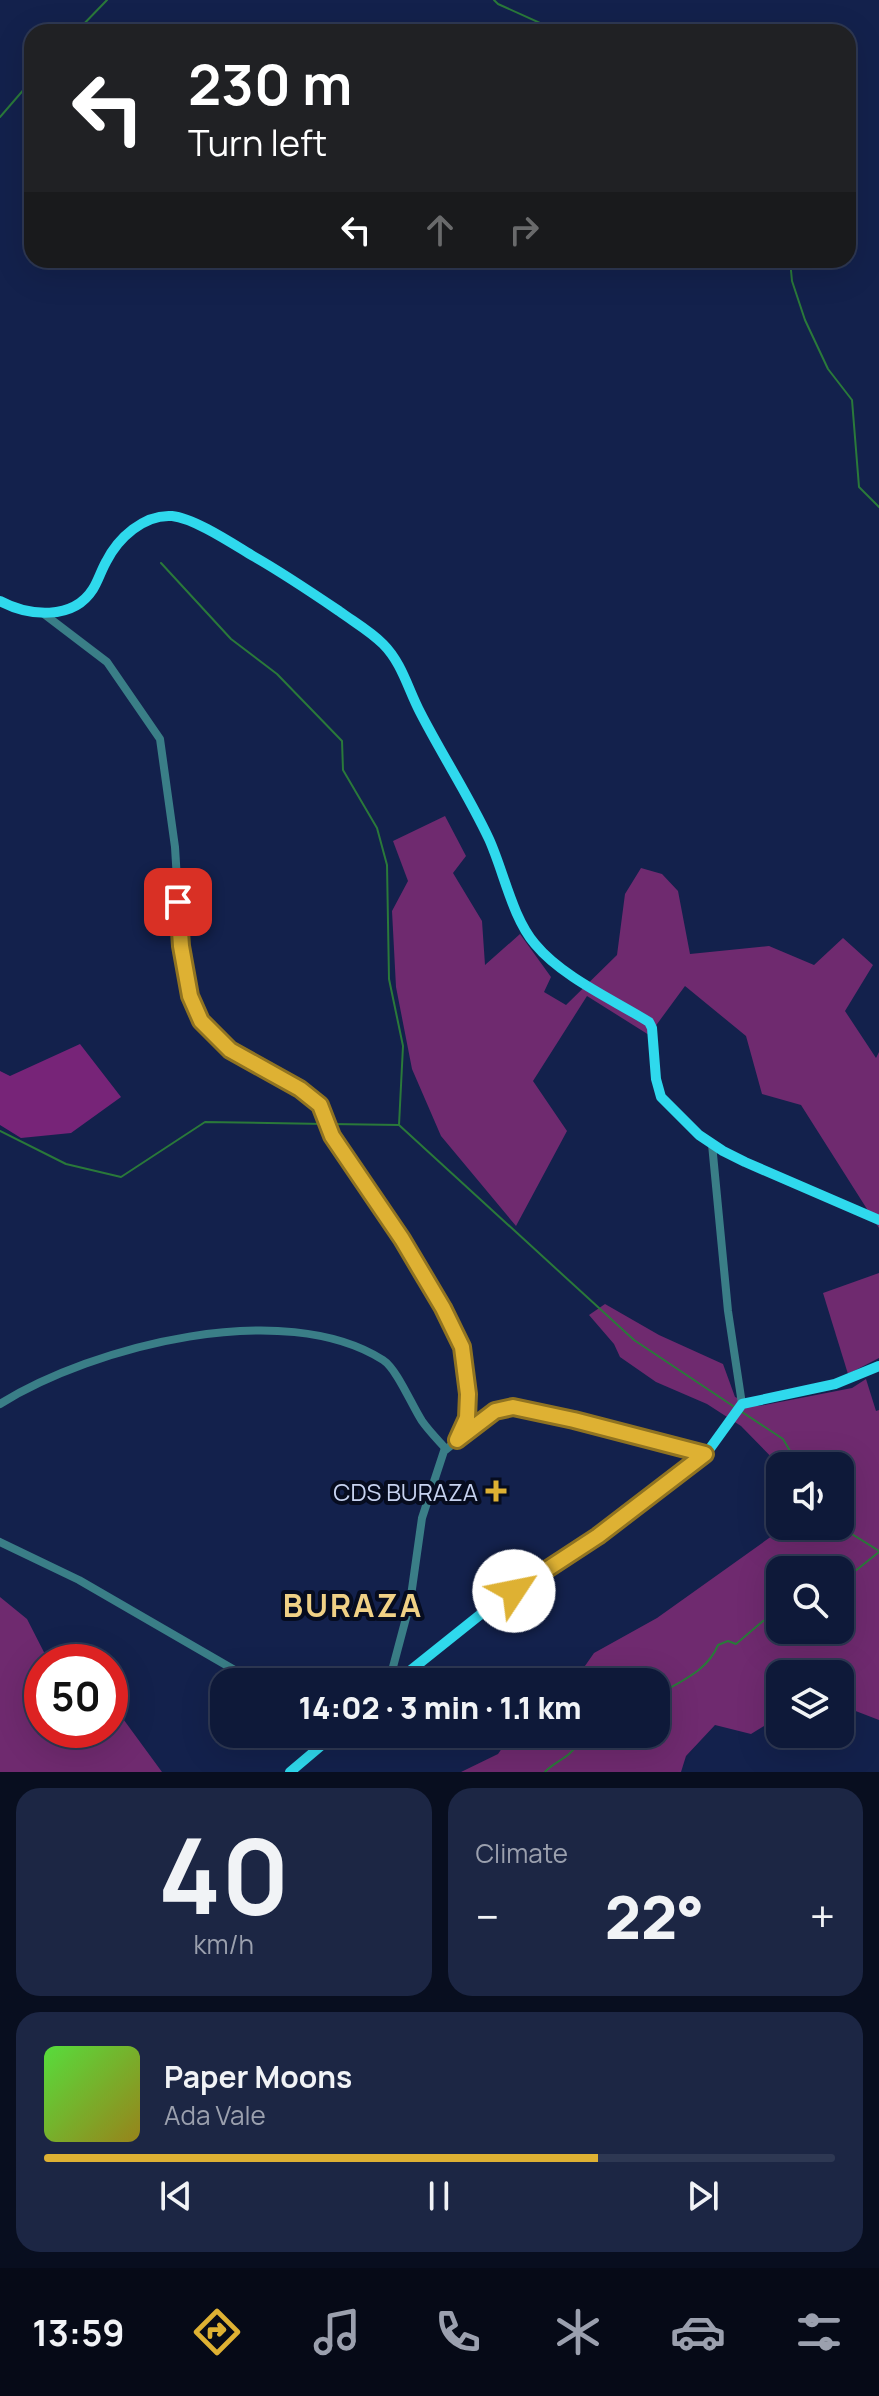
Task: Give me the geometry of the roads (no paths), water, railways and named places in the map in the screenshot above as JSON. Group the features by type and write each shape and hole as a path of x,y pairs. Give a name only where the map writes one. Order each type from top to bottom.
{"main road":[{"path":"0,601 44,614 73,606 86,597 122,539 149,520 169,516 185,520 249,553 371,633 397,662 420,712 454,770 490,842 528,935 555,962 649,1022 661,1097 712,1144 798,1187 879,1220"},
{"path":"414,1668 491,1606 598,1536 705,1454 742,1404 835,1384 879,1366"},
{"path":"290,1772 318,1748"}],"street":[{"path":"44,614 107,662 160,739 175,847 181,946 194,1009 201,1021 230,1050 300,1089 320,1105 332,1136 431,1286 462,1347 468,1394 467,1418 457,1440"},
{"path":"712,1144 728,1311 742,1404"},
{"path":"0,1404 49,1377 112,1353 191,1336 278,1330 340,1340 386,1362 424,1424 446,1449"},
{"path":"393,1668 410,1603 422,1518 446,1449 495,1411 513,1407 705,1454"},
{"path":"0,1542 79,1580 231,1668"}],"waterway":[{"path":"84,24 107,0"},
{"path":"494,0 542,24"},
{"path":"0,117 24,89"},
{"path":"791,268 805,320 828,369 852,400 859,487 879,507"},
{"path":"161,563 231,639 277,674 342,741 343,770 377,828 387,865 389,979 403,1046 399,1125"},
{"path":"0,1131 66,1164 121,1177 205,1122 325,1124"},
{"path":"331,1124 399,1125 634,1340 733,1406"},
{"path":"742,1412 783,1439 791,1452"},
{"path":"854,1535 879,1551"},
{"path":"854,1572 879,1552"},
{"path":"670,1688 700,1669 718,1645 728,1641 736,1644 766,1620"},
{"path":"545,1772 574,1748"}],"place":[{"name":"CDS BURAZA","path":"496,1491"}],"district":[{"name":"BURAZA","path":"353,1605"}]}
